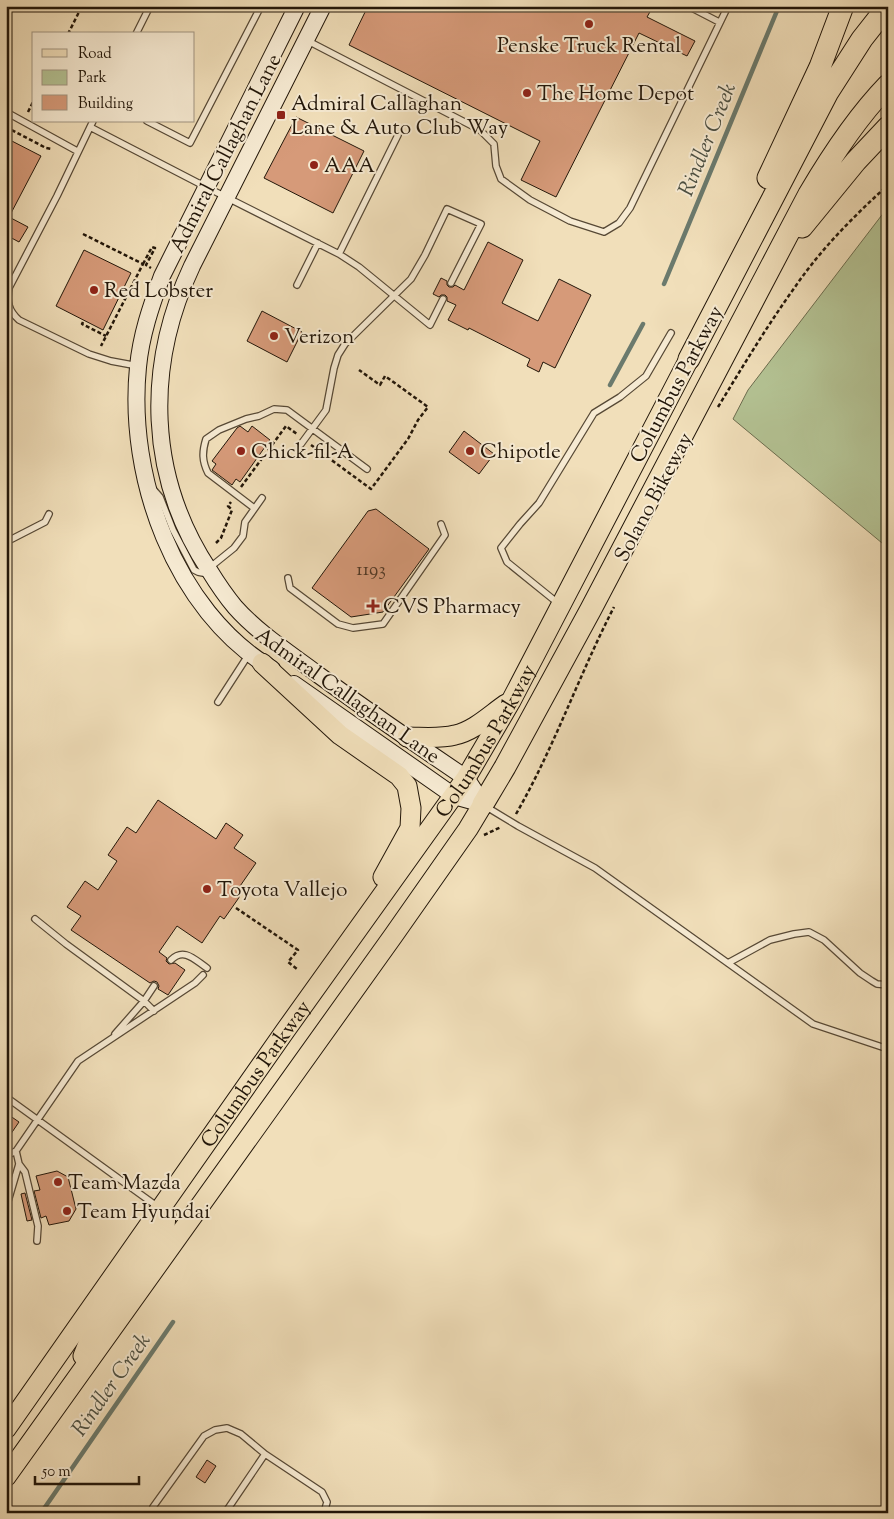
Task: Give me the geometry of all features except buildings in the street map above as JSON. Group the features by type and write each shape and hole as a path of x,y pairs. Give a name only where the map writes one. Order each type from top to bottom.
{"highway":[{"path":"702,333 762,192 823,59 843,6"},
{"name":"Columbus Parkway","path":"689,359 828,92 862,39 888,6"},
{"name":"Columbus Parkway","path":"483,804 591,609 809,194 825,167 862,114 888,85"},
{"path":"773,262 856,162 888,127"}],"main road":[{"name":"Admiral Callaghan Lane","path":"297,6 162,276 146,320 138,366 136,411 140,460 160,527 179,568 218,623 256,659 454,796 483,804"},
{"name":"Admiral Callaghan Lane","path":"323,6 189,272 176,306 164,347 160,389 160,433 168,477 174,499 190,538 208,569 223,592 256,628 299,661 466,778 483,804"},
{"name":"Columbus Parkway","path":"7,1426 466,778 511,701 689,359"},
{"path":"256,659 340,735 399,776 407,786 411,801 410,828 320,984"},
{"path":"407,737 447,737 456,735 470,729 511,701"},
{"name":"Columbus Parkway","path":"6,1477 387,944 468,829 483,804"},
{"path":"69,1389 91,1336 165,1227 166,1215 161,1209"}],"lane":[{"path":"137,32 150,6"},
{"path":"149,122 190,143 261,6"},
{"path":"688,6 719,22"},
{"path":"306,40 480,130 494,144 496,166 501,179 530,200 570,220 604,232 619,223 630,208 728,6"},
{"path":"6,112 78,151"},
{"path":"138,366 111,361 89,354 19,320 12,314 8,300 9,288 57,196 91,124 206,187 339,254 359,267 430,325 443,299"},
{"path":"339,254 398,135"},
{"path":"301,444 326,410 338,355 345,344 411,279 447,209 481,224 451,283"},
{"path":"297,285 318,243"},
{"path":"560,605 507,562 501,548 539,503 594,413 620,397 646,376 671,333"},
{"path":"254,508 208,473 202,456 206,439 219,430 274,409 287,410 367,469"},
{"path":"146,483 160,497 173,530 194,570 203,573 234,548 243,536 245,522 262,498"},
{"path":"6,542 45,522 49,514"},
{"path":"288,578 290,588 338,624 353,628 383,624 445,535 441,524"},
{"path":"218,702 256,659"},
{"path":"483,804 595,868 813,1024 888,1049"},
{"path":"35,919 144,1001 154,1011"},
{"path":"728,963 770,940 809,932 824,940 872,982 888,985"},
{"path":"171,960 176,955 186,954 207,968"},
{"path":"6,1156 16,1151 78,1061 154,1011 204,975"},
{"path":"110,1040 144,1001 154,986"},
{"path":"6,1097 161,1209"},
{"path":"16,1151 19,1164 25,1172 38,1226 37,1241"},
{"path":"6,1208 19,1164"},
{"path":"151,1513 153,1507 204,1436 215,1430 227,1428 240,1434 265,1454 322,1492 327,1502 324,1513"},
{"path":"225,1513 265,1454"}],"path":[{"path":"69,32 82,6"},
{"path":"6,127 46,148"},
{"path":"715,413 748,357 795,286 835,237 888,185"},
{"path":"83,234 143,264"},
{"path":"101,346 152,247 155,248 146,265 155,270"},
{"path":"84,322 82,324 106,336"},
{"path":"478,837 512,822 532,786 587,662 616,603"},
{"path":"236,908 298,950 288,962 297,969"}],"green space":[{"path":"888,207 888,548 733,419 748,390"}],"waterway":[{"name":"Rindler Creek","path":"664,284 779,6"},
{"name":"Rindler Creek","path":"610,385 643,324"},
{"name":"Rindler Creek","path":"41,1513 173,1322"}],"place":[{"name":"Penske Truck Rental","path":"589,24"},
{"name":"The Home Depot","path":"527,93"},
{"name":"Admiral Callaghan Lane & Auto Club Way","path":"281,115"},
{"name":"AAA","path":"314,165"},
{"name":"Red Lobster","path":"94,290"},
{"name":"Verizon","path":"274,336"},
{"name":"Chick-fil-A","path":"241,451"},
{"name":"Chipotle","path":"470,451"},
{"name":"CVS Pharmacy","path":"373,606"},
{"name":"Toyota Vallejo","path":"207,889"},
{"name":"Team Mazda","path":"58,1182"},
{"name":"Team Hyundai","path":"67,1211"}]}
